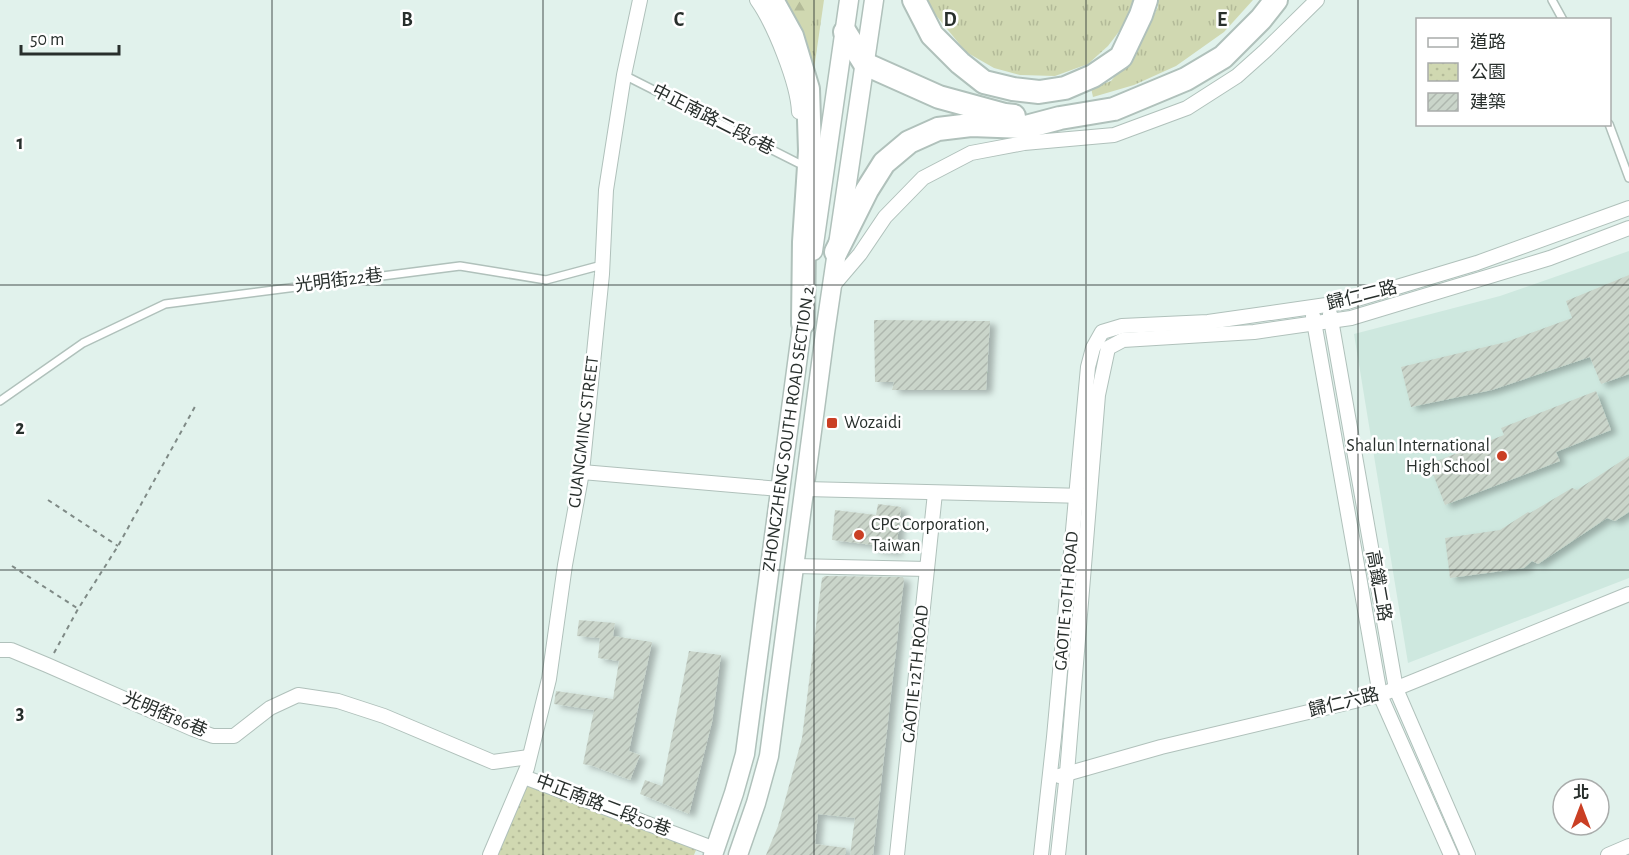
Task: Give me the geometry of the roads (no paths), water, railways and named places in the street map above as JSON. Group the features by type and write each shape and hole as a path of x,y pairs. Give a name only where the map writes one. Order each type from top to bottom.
{"highway":[{"path":"772,0 792,36 808,89 810,151 803,323"},
{"path":"914,0 932,35 960,63 984,82 1039,92 1065,88 1093,76 1121,57 1146,0"},
{"path":"836,252 867,190 884,163 909,142 938,129 971,125 1026,127 1060,118 1114,109 1186,79 1223,57 1261,19 1276,0"},
{"path":"845,32 865,64 939,97 1005,116 1060,118"}],"street":[{"name":"GUANGMING STREET","path":"490,855 524,777 549,679 565,565 582,472 602,265 606,190 624,75 640,0"},
{"path":"757,0 765,11 782,49 799,101 802,165 807,191"},
{"name":"ZHONGZHENG SOUTH ROAD SECTION 2","path":"714,852 745,754 849,0"},
{"name":"ZHONGZHENG SOUTH ROAD SECTION 2","path":"738,855 769,756 836,252 874,0"},
{"path":"831,288 860,254 885,217 923,178 971,153 1024,143 1114,135 1187,108 1237,76 1317,0"},
{"name":"歸仁二路","path":"1093,348 1102,332 1122,326 1208,322 1347,302 1478,263 1629,208"},
{"name":"歸仁二路","path":"1104,366 1108,348 1123,340 1254,332 1351,318 1550,258 1629,228"},
{"name":"高鐵二路","path":"1327,305 1332,321 1396,689 1468,855"},
{"name":"高鐵二路","path":"1312,308 1380,696 1451,855"},
{"name":"GAOTIE 10TH ROAD","path":"1058,855 1067,772 1084,496 1088,367 1093,348"},
{"name":"GAOTIE 10TH ROAD","path":"1041,855 1084,496 1104,366"},
{"path":"582,472 780,489"},
{"path":"805,489 1084,496"},
{"name":"GAOTIE 12TH ROAD","path":"897,855 935,493"},
{"path":"795,566 927,569"},
{"name":"歸仁六路","path":"1049,780 1067,772 1161,747 1380,696 1629,594"},
{"name":"光明街86巷","path":"0,650 11,650 213,736 234,736 270,708 298,696 339,701 384,716 493,762 529,757"},
{"name":"中正南路二段50巷","path":"524,777 714,852"},
{"path":"1608,855 1629,846"}],"lane":[{"path":"1552,0 1562,18"},
{"name":"中正南路二段6巷","path":"624,75 802,165"},
{"path":"1610,126 1629,178"},
{"name":"光明街22巷","path":"0,401 82,344 165,304 460,266 546,280 602,265"}],"place":[{"name":"Wozaidi","path":"832,423"},
{"name":"Shalun International High School","path":"1502,456"},
{"name":"CPC Corporation, Taiwan","path":"859,535"}]}
